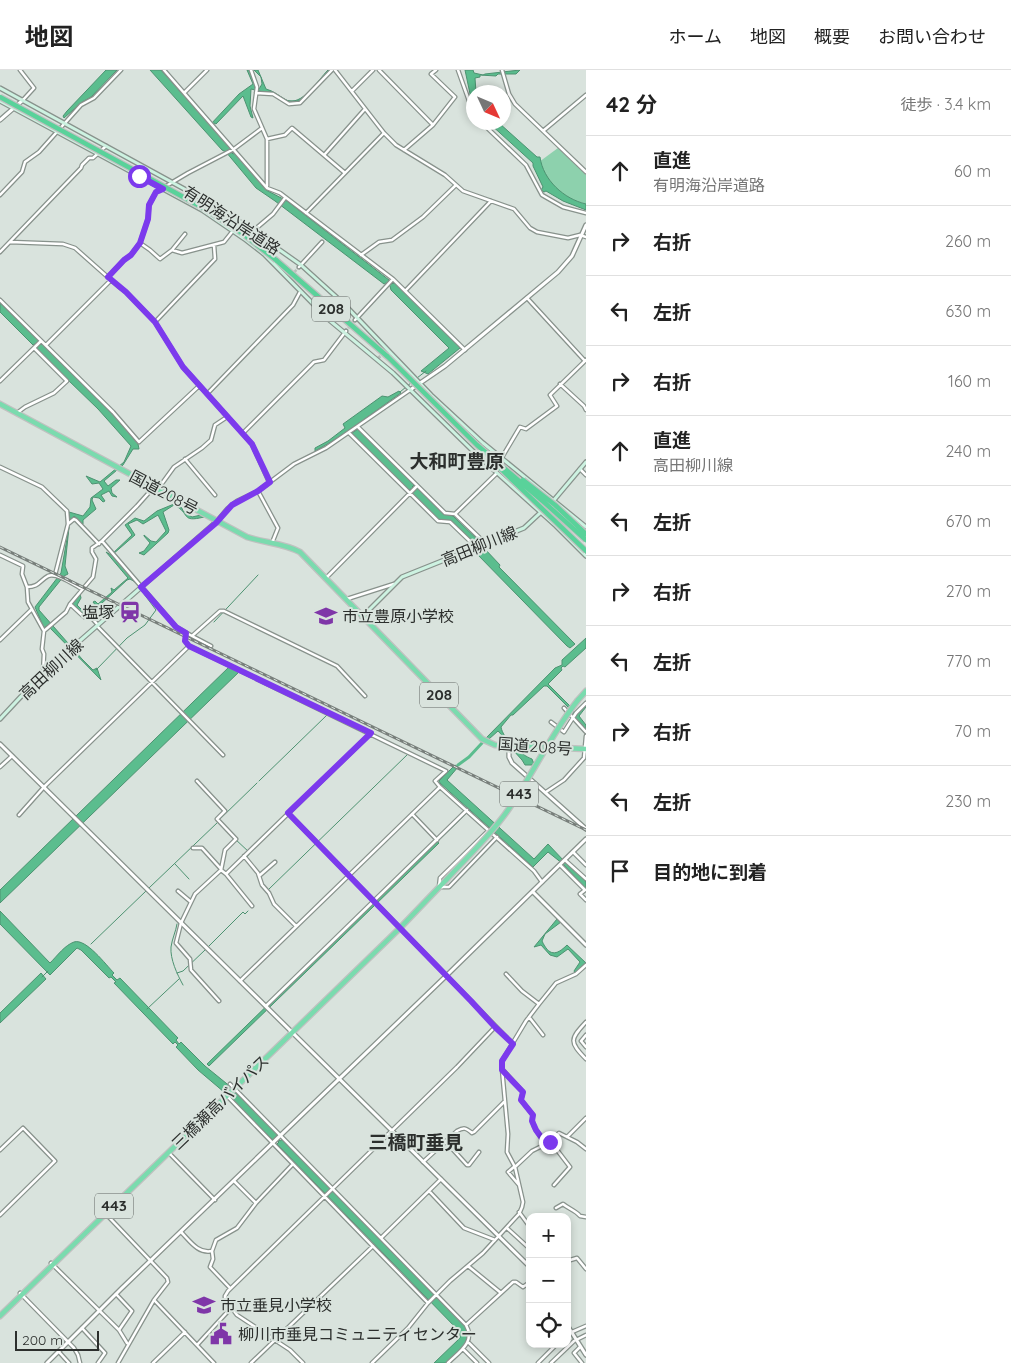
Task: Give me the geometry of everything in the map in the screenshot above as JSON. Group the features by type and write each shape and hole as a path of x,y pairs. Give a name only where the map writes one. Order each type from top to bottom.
{"highway":[{"name":"208","path":"0,97 208,210 242,233 388,353 477,445 586,540"},
{"name":"国道208号","path":"0,404 247,537 283,545 300,552 482,739 495,745 585,749"},
{"path":"477,445 555,505 586,534"},
{"path":"477,445 586,551"},
{"name":"三橋瀬高バイパス","path":"105,1213 169,1153 233,1087 447,879 506,812 557,729 586,691"},
{"name":"三橋瀬高バイパス","path":"0,1314 226,1095"}],"main road":[{"name":"有明海沿岸道路","path":"0,88 144,166 253,231 300,266 356,318 431,395 502,459"},
{"name":"有明海沿岸道路","path":"0,101 202,210 232,230 264,254 289,278 300,292 377,359 496,473"},
{"path":"502,459 586,528"},
{"name":"高田柳川線","path":"362,616 396,583 409,574 524,528 542,513 586,462"},
{"path":"496,473 542,513 586,556"},
{"name":"高田柳川線","path":"0,720 43,673 217,521"}],"street":[{"path":"0,120 34,88 20,70"},
{"path":"0,195 22,172 25,162 43,148 81,105 94,98 121,70"},
{"path":"164,70 267,188 280,193 406,290 465,350"},
{"path":"184,92 207,70"},
{"path":"251,70 256,81 254,109 267,139 267,188"},
{"path":"256,93 272,94 289,104 300,104 333,70 396,145 445,176 463,191 514,209 530,228 537,232 564,238 584,236"},
{"path":"352,91 373,70"},
{"path":"379,70 433,125"},
{"path":"404,150 433,125 455,97 431,74 436,70"},
{"path":"458,70 466,91"},
{"path":"502,70 509,94 515,104 586,172"},
{"path":"543,131 586,95"},
{"path":"324,154 365,109"},
{"path":"46,345 110,278 140,243 148,219 149,205 156,192 234,150 262,128"},
{"path":"267,139 285,135 292,128 345,173"},
{"path":"489,130 526,165 542,195 563,207 586,213"},
{"path":"306,213 384,133"},
{"path":"0,252 82,165 106,146"},
{"path":"139,176 144,166"},
{"path":"361,255 379,242 392,240 427,214 456,185"},
{"path":"253,231 273,214 285,198"},
{"path":"406,290 491,201"},
{"path":"172,250 182,254 224,242 240,222"},
{"path":"217,521 232,505 258,491 294,464 326,448 446,366 566,264 584,236 586,225"},
{"path":"140,243 160,259 172,250 185,234"},
{"path":"10,242 71,246 126,292 155,322 183,367 252,444 270,482"},
{"path":"300,266 322,242"},
{"path":"155,322 215,259 214,244"},
{"path":"356,318 393,280"},
{"path":"207,394 293,305 300,292"},
{"path":"502,459 520,427 526,429 557,406 550,395 586,361 527,298"},
{"path":"0,300 113,412 139,442 199,386"},
{"path":"243,433 314,362 324,360 345,332"},
{"path":"0,381 41,341"},
{"path":"17,413 54,393 66,381 34,348"},
{"path":"560,384 586,410"},
{"path":"44,631 66,612 70,604 93,577 96,559 92,550 156,488 169,472 211,440 215,425 227,417"},
{"path":"358,427 444,513 455,514 481,546"},
{"path":"348,433 438,521 450,522 481,546"},
{"path":"185,459 215,494"},
{"path":"0,467 42,487 67,511 68,524 55,576"},
{"path":"580,470 586,475"},
{"path":"455,514 496,473"},
{"path":"324,576 417,486"},
{"path":"258,491 278,528 272,543"},
{"path":"68,524 76,520 100,542 176,627 211,646"},
{"path":"583,524 586,520"},
{"path":"0,555 23,566 22,574 27,587 27,599 44,631 42,648 44,654 43,673"},
{"path":"27,587 35,587 49,576 55,576 82,589"},
{"path":"345,600 396,583"},
{"path":"70,604 84,618 91,617 223,755"},
{"path":"0,640 32,609"},
{"path":"192,636 220,611 224,611 337,666 366,696"},
{"path":"186,633 185,641 189,646 446,771 435,781 440,787 489,829 534,871 542,882"},
{"path":"19,814 44,787 189,646"},
{"path":"551,722 564,732 576,713 586,703"},
{"path":"564,708 586,732"},
{"path":"226,874 371,733"},
{"path":"546,792 564,780 584,758 586,736"},
{"path":"0,744 340,1079 497,1238 526,1263"},
{"path":"509,746 509,757 512,763 586,828"},
{"path":"0,767 12,756"},
{"path":"197,782 225,811 217,819 236,839 225,850 221,869 196,894 191,902 181,923 176,943 190,959 190,970 219,1001"},
{"path":"240,981 440,787"},
{"path":"267,1007 467,810"},
{"path":"288,813 513,1044"},
{"path":"412,814 437,840"},
{"path":"489,829 440,878 439,887 448,887 497,838"},
{"path":"47,1363 586,838"},
{"path":"193,848 202,848 252,906"},
{"path":"573,852 586,865"},
{"path":"244,856 260,876 262,885 269,893 274,904 296,926"},
{"path":"565,860 586,879"},
{"path":"260,876 275,862"},
{"path":"561,864 585,890 580,894 586,900"},
{"path":"178,891 191,902"},
{"path":"532,892 586,945"},
{"path":"372,1363 408,1328 435,1295 497,1238 519,1212 523,1202 520,1186 515,1166 507,1152 508,1134 502,1061 539,1004 556,983 576,974 586,965"},
{"path":"506,974 522,991 539,1004"},
{"path":"530,1017 543,1035"},
{"path":"586,1022 575,1034 572,1041 573,1046 586,1059"},
{"path":"303,1363 290,1350 244,1320 231,1308 225,1296 230,1288 495,1027"},
{"path":"586,1034 581,1041 586,1047"},
{"path":"502,1070 523,1092 521,1100 533,1115 532,1121 536,1130 547,1143 554,1146 570,1167 554,1185"},
{"path":"233,1087 330,1190 381,1238 466,1325 470,1334 469,1343 448,1363"},
{"path":"226,1095 429,1302"},
{"path":"423,1162 463,1128 467,1128 472,1133 474,1132 504,1102"},
{"path":"567,1137 586,1118"},
{"path":"0,1150 23,1128 55,1161 0,1215"},
{"path":"520,1186 508,1172 532,1151 547,1143 559,1133 586,1149"},
{"path":"446,1142 467,1165 479,1152"},
{"path":"169,1153 214,1200"},
{"path":"230,1288 210,1267 213,1259 212,1251 216,1240 237,1228 256,1203 293,1164"},
{"path":"381,1238 441,1180"},
{"path":"234,1181 256,1203"},
{"path":"429,1192 464,1228 497,1238"},
{"path":"556,1208 563,1204 580,1216 586,1217"},
{"path":"519,1212 526,1222"},
{"path":"105,1213 168,1282 154,1300 118,1363"},
{"path":"506,1227 526,1245"},
{"path":"181,1232 200,1251 212,1251"},
{"path":"251,1363 373,1246"},
{"path":"571,1259 577,1258 586,1269"},
{"path":"52,1264 119,1330 128,1344"},
{"path":"468,1266 501,1293"},
{"path":"466,1325 515,1282 523,1287 526,1285"},
{"path":"21,1294 68,1342 78,1355 80,1363"},
{"path":"116,1294 132,1311 119,1330"},
{"path":"154,1300 214,1363"},
{"path":"198,1345 231,1308"},
{"path":"586,1326 572,1333 586,1355"},
{"path":"82,1328 105,1353 98,1363"},
{"path":"153,1363 185,1332"},
{"path":"551,1363 576,1339 586,1335"},
{"path":"469,1343 488,1363"},
{"path":"580,1347 574,1353 582,1363"},
{"path":"538,1363 553,1348"},
{"path":"463,1349 477,1363"},
{"path":"59,1352 69,1363"}],"shaded area":[{"path":"106,70 117,70 91,97 82,102 64,118 63,116 67,111"},
{"path":"150,70 161,70 210,125 239,94 253,84 247,70 249,70 254,80 255,88 259,89 262,84 261,77 266,89 274,92 283,98 272,92 251,89 250,106 253,118 243,96 216,124 214,123 212,126 231,149 230,151 233,154 235,153 266,190 287,201 389,280 390,284 395,283 460,348 428,374 421,371 449,348 391,290 390,286 386,283 384,284 256,188 226,152 222,150"},
{"path":"328,70 331,70 315,86"},
{"path":"465,70 473,70 474,73 483,75 520,70 516,74 498,74 496,76 480,75 480,77 475,78 476,85 468,85"},
{"path":"315,86 300,101 293,101 304,96"},
{"path":"497,130 507,130 537,157 540,157 545,173 550,181 570,198 586,204 586,210 541,190 543,187 533,163"},
{"path":"558,148 586,175 586,204 576,201 550,187 539,162"},
{"path":"0,303 39,341 37,343 39,345 42,344 118,420 138,444 139,449 133,449 123,465 104,481 108,486 116,480 120,480 111,488 112,493 117,497 112,496 109,491 101,495 105,501 103,502 99,498 93,497 92,500 96,509 83,520 83,524 74,516 70,521 69,512 83,516 90,507 91,498 103,489 99,483 92,484 86,476 100,482 124,462 131,446 98,409 36,349 38,346 33,345 0,312"},
{"path":"399,391 401,393 358,424 315,451 315,448 345,428 343,424 382,396 388,397"},
{"path":"358,429 414,485 412,487 417,488 443,513 453,516 481,543 500,565 499,567 575,644 570,648 567,646 476,553 480,548 479,545 473,544 450,522 439,520 414,496 413,491 406,488 352,433"},
{"path":"174,504 192,517 201,515 204,517 197,519 188,518 174,505 163,512 169,530 168,533 144,555 139,553 144,551 150,543 144,535 151,541 156,542 166,531 158,515 143,524 137,520 128,524 135,535 112,555 135,582 130,579 127,580 88,616 85,616 72,604 80,594 81,598 77,605 86,614 96,606 93,602 95,601 98,604 112,592 111,588 114,590 128,578 106,552 111,555 132,535 125,525 135,518 144,521 157,511"},
{"path":"69,527 65,566 68,574 64,576 39,607 39,610 93,670 97,668 101,680 50,628 46,626 44,628 35,607 61,573"},
{"path":"586,638 586,648 565,667 563,666 562,670 548,684 570,706 576,715 586,704 586,707 579,716 586,725 586,729 573,716 568,707 547,686 544,686 511,715 501,727 502,732 509,741 518,750 532,759 534,764 525,765 513,750 514,748 498,731 489,739 486,738 555,668 562,665 562,660"},
{"path":"230,666 240,671 0,903 0,890"},
{"path":"455,765 458,767 447,780 534,859 548,844 586,882 586,889 563,864 548,852 533,867 440,783 439,781"},
{"path":"436,841 439,843 209,1066 207,1064"},
{"path":"0,911 50,963 64,948 74,942 84,944 96,953 114,973 112,975 117,980 120,978 178,1038 176,1040 179,1044 181,1042 205,1066 237,1092 278,1134 276,1137 280,1141 283,1139 465,1326 468,1333 465,1345 446,1363 434,1363 460,1338 458,1330 277,1144 279,1142 275,1138 273,1140 231,1098 198,1070 176,1047 178,1045 175,1042 173,1044 114,983 116,982 111,977 109,978 81,950 77,948 50,975 0,924"},
{"path":"557,919 561,922 545,934 542,941 547,949 553,953 567,945 586,963 575,973 574,971 580,962 568,949 557,957 550,955 541,945 534,947"},
{"path":"41,973 46,979 0,1023 0,1013"}],"waterway":[{"path":"417,378 426,371"},
{"path":"400,392 412,382"},
{"path":"214,622 258,575"},
{"path":"96,670 127,638 145,625 156,610 141,590"},
{"path":"259,781 327,715"},
{"path":"458,765 469,757 482,743"},
{"path":"268,890 408,754"},
{"path":"220,819 257,783"},
{"path":"437,842 470,810"},
{"path":"149,888 218,822"},
{"path":"218,823 250,853 246,858"},
{"path":"175,864 189,879"},
{"path":"91,944 146,891"},
{"path":"208,947 243,912 245,914 248,911"},
{"path":"177,924 171,952 174,966 183,985"},
{"path":"177,973 183,971 205,950"},
{"path":"42,977 48,971"},
{"path":"147,1009 179,979"}],"tunnel":[{"path":"290,277 299,267"},
{"path":"346,331 355,320"},
{"path":"378,358 385,353"},
{"path":"497,473 501,459"}],"railway":[{"path":"0,547 586,830"}],"place":[{"name":"塩塚","path":"130,612"},
{"name":"市立豊原小学校","path":"326,616"},
{"name":"市立垂見小学校","path":"204,1305"},
{"name":"柳川市垂見コミュニティセンター","path":"221,1334"}],"district":[{"name":"大和町豊原","path":"457,461"},
{"name":"三橋町垂見","path":"416,1142"}],"route":[{"path":"139,176 163,189 156,192 151,200 148,219 140,238 140,243 131,255 108,277 126,292 155,322 183,367 252,444 270,482 227,509 216,523 141,587 176,627 186,633 185,641 189,646 371,733 288,813 513,1044 502,1061 502,1070 523,1092 521,1100 533,1115 532,1121 536,1130 546,1144 550,1142"}]}
